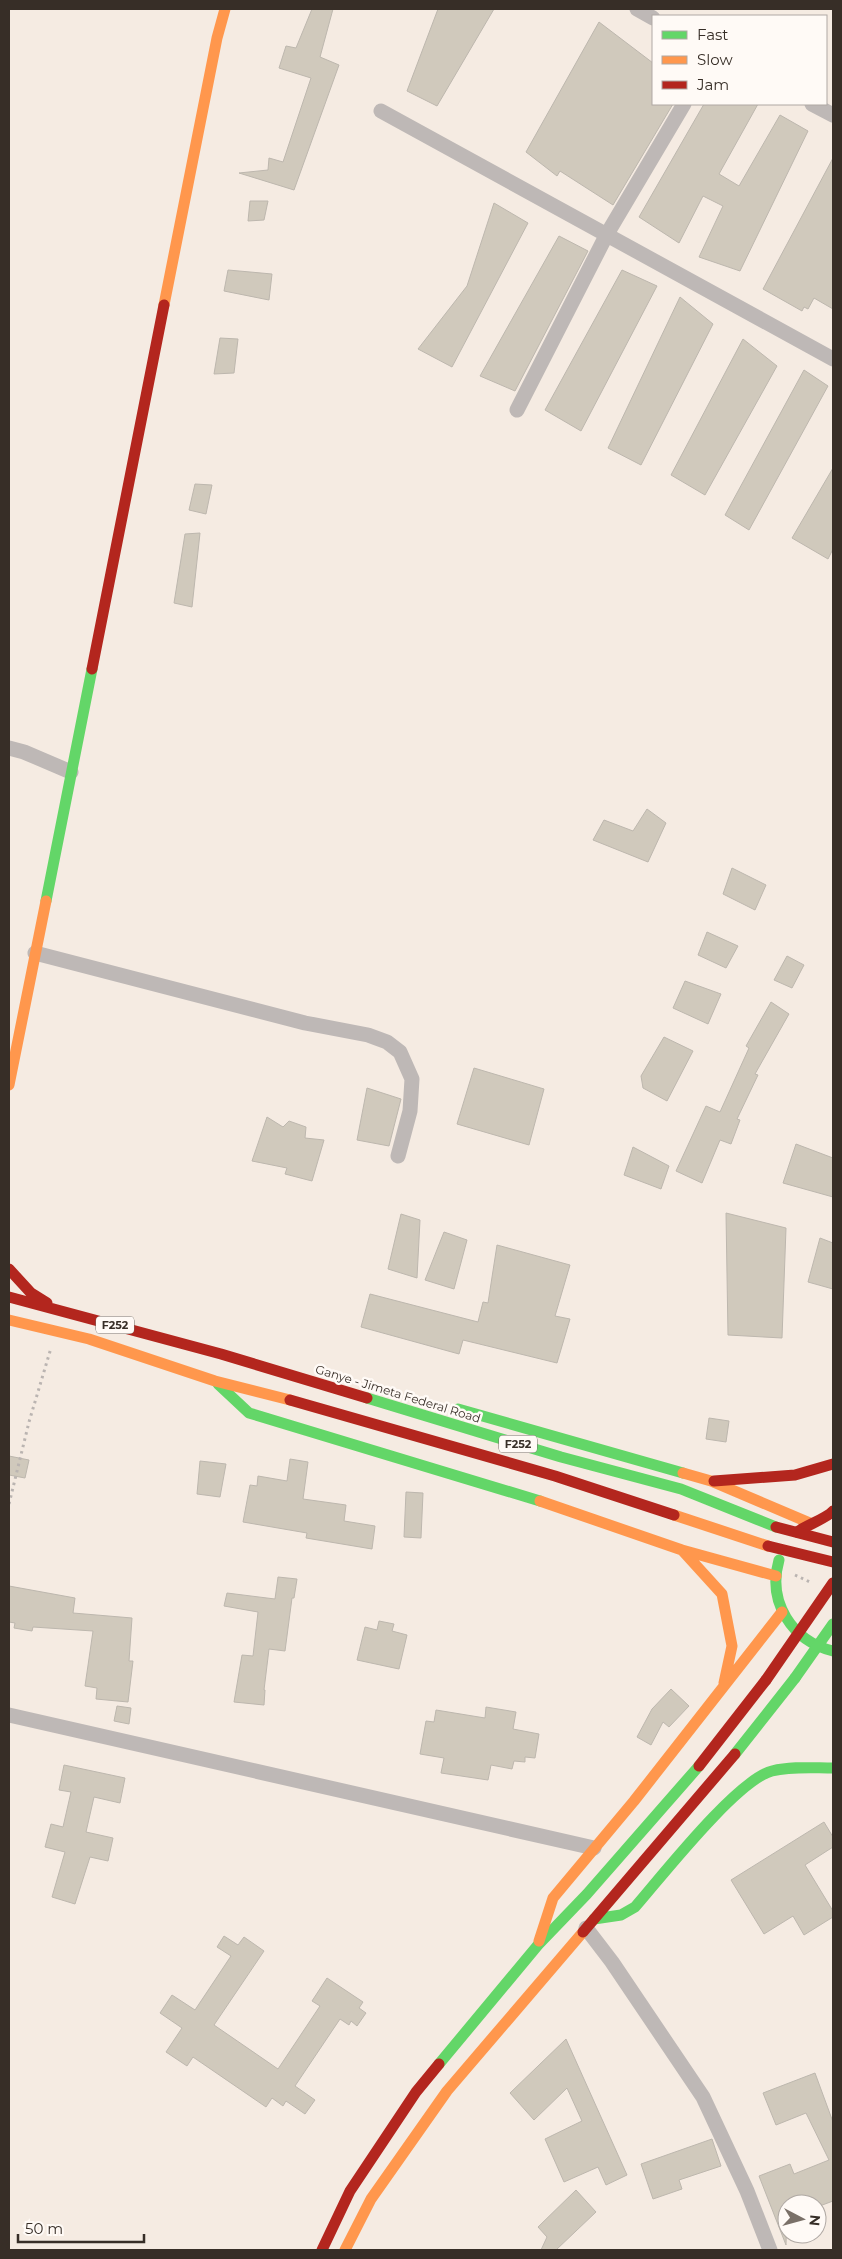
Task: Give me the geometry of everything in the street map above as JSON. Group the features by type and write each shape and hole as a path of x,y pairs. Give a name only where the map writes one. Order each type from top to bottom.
{"main road":[{"path":"9,1086 217,38 225,9"},
{"path":"9,1270 31,1293 55,1308"},
{"name":"Ganye - Jimeta Federal Road","path":"9,1297 221,1354 561,1457 681,1489 776,1528 833,1542"},
{"name":"F252","path":"9,1320 89,1339 215,1381 345,1415 555,1476 768,1546 833,1562"},
{"path":"221,1354 276,1358"},
{"path":"215,1381 249,1413 513,1492 682,1550 776,1576"},
{"path":"444,1406 710,1481 810,1523"},
{"path":"710,1481 795,1474 833,1464"},
{"path":"832,1514 810,1523 795,1534 784,1548 777,1566 776,1576 782,1612 792,1628 804,1639 820,1648 833,1650"},
{"path":"682,1550 722,1594 732,1646 722,1690"},
{"path":"322,2250 350,2191 416,2092 538,1945 587,1894 710,1753 766,1680 833,1583"},
{"path":"538,1945 553,1898 722,1690 782,1612"},
{"path":"345,2250 371,2199 446,2091 724,1768 795,1678 833,1624"},
{"path":"590,1923 621,1915 635,1907 719,1812 753,1779 771,1771 789,1768 833,1768"}],"street":[{"path":"637,9 652,17"},
{"path":"517,410 607,234 683,105"},
{"path":"814,105 833,115"},
{"path":"381,111 833,359"},
{"path":"9,748 24,752 71,772"},
{"path":"35,953 305,1023 368,1035 387,1042 400,1052 412,1079 410,1111 398,1156"},
{"path":"9,1715 594,1848"},
{"path":"590,1923 612,1962 703,2097 747,2192 770,2250"}],"path":[{"path":"9,1504 29,1422 56,1330"}],"building":[{"path":"312,9 333,9 320,57 339,65 294,190 239,173 268,170 269,158 283,162 311,78 279,68 286,46 296,48"},
{"path":"438,9 494,9 437,106 407,91"},
{"path":"599,22 652,62 652,105 672,105 613,205 560,171 557,176 526,152"},
{"path":"703,105 757,105 719,174 739,186 780,115 808,131 740,271 699,257 723,206 703,196 679,243 639,217"},
{"path":"833,158 833,309 814,298 808,309 804,307 802,311 763,289"},
{"path":"250,201 268,201 264,220 248,221"},
{"path":"494,203 528,223 452,367 418,349 467,286"},
{"path":"559,236 588,251 515,391 480,376"},
{"path":"228,270 272,274 269,300 224,291"},
{"path":"622,270 657,286 581,431 545,410"},
{"path":"680,297 713,324 641,465 608,448"},
{"path":"220,338 238,339 234,373 214,374"},
{"path":"743,339 777,366 705,495 671,475"},
{"path":"804,370 828,386 749,530 725,515"},
{"path":"833,468 833,549 828,559 792,538"},
{"path":"195,484 212,485 206,514 189,510"},
{"path":"200,533 192,607 174,603 185,534"},
{"path":"647,809 666,823 648,862 593,840 604,820 633,831"},
{"path":"732,868 766,885 755,910 723,894"},
{"path":"707,932 738,946 726,968 698,955"},
{"path":"787,956 804,965 792,988 774,980"},
{"path":"685,981 721,994 708,1024 673,1008"},
{"path":"771,1002 789,1014 755,1074 758,1075 737,1119 740,1120 731,1144 720,1140 702,1183 676,1171 706,1106 720,1112 749,1048 746,1046"},
{"path":"664,1037 693,1051 667,1101 643,1088 641,1076"},
{"path":"474,1068 544,1089 529,1145 457,1124"},
{"path":"367,1088 401,1099 389,1146 357,1140"},
{"path":"267,1117 283,1127 289,1121 306,1127 305,1138 324,1140 312,1181 285,1174 287,1168 252,1161"},
{"path":"796,1144 833,1158 833,1197 783,1183"},
{"path":"633,1147 669,1166 661,1189 624,1175"},
{"path":"726,1213 786,1228 782,1338 728,1335"},
{"path":"401,1214 420,1220 417,1278 388,1269"},
{"path":"444,1232 467,1240 454,1289 425,1280"},
{"path":"820,1238 833,1243 833,1289 808,1282"},
{"path":"497,1245 570,1265 555,1316 570,1319 557,1363 463,1340 459,1354 361,1327 370,1294 478,1322 483,1302 488,1303"},
{"path":"709,1418 729,1421 726,1442 706,1439"},
{"path":"9,1456 29,1460 25,1478 9,1475"},
{"path":"290,1459 308,1462 303,1499 346,1505 344,1521 375,1526 372,1549 306,1538 307,1533 243,1522 250,1485 257,1486 258,1476 287,1481"},
{"path":"200,1461 226,1464 220,1497 197,1494"},
{"path":"406,1492 423,1493 421,1538 404,1537"},
{"path":"278,1577 297,1579 294,1598 292,1598 285,1651 269,1649 264,1705 234,1702 242,1655 253,1656 258,1612 224,1606 227,1593 275,1599"},
{"path":"9,1586 75,1598 73,1613 132,1618 129,1661 133,1661 128,1702 96,1699 97,1688 85,1686 93,1631 33,1627 32,1631 14,1628 15,1623 9,1622"},
{"path":"379,1621 394,1624 392,1631 407,1635 399,1669 357,1660 365,1627 377,1630"},
{"path":"671,1689 689,1706 669,1727 663,1722 651,1745 637,1737 652,1709"},
{"path":"117,1706 131,1708 129,1724 114,1721"},
{"path":"486,1707 516,1712 513,1729 539,1734 535,1758 525,1757 525,1762 514,1761 512,1769 491,1765 488,1780 441,1773 444,1758 420,1754 426,1721 434,1722 436,1710 485,1718"},
{"path":"64,1765 125,1778 120,1803 94,1797 86,1832 113,1838 108,1861 90,1857 75,1904 52,1897 65,1852 45,1847 51,1824 63,1827 71,1792 59,1790"},
{"path":"824,1822 833,1837 833,1847 805,1865 833,1911 833,1917 804,1935 793,1916 764,1934 731,1880"},
{"path":"224,1936 238,1945 244,1937 264,1951 214,2025 278,2069 320,2006 312,2001 327,1978 363,2002 359,2008 366,2013 357,2026 351,2021 349,2025 340,2019 295,2086 315,2100 305,2114 286,2101 283,2106 272,2098 266,2107 193,2057 187,2066 166,2052 182,2028 160,2013 172,1995 195,2010 231,1956 217,1947"},
{"path":"566,2039 627,2175 606,2185 598,2167 564,2182 545,2139 582,2121 567,2088 534,2120 510,2093"},
{"path":"815,2073 833,2122 833,2201 827,2203 827,2194 777,2194 777,2222 759,2176 790,2164 794,2174 829,2160 806,2113 776,2125 763,2093"},
{"path":"712,2139 721,2166 679,2180 682,2189 653,2199 641,2164"},
{"path":"576,2190 596,2212 556,2250 541,2250 547,2237 538,2227"}],"traffic: fast":[{"path":"46,901 92,669"},
{"path":"218,1384 249,1413 540,1501"},
{"path":"367,1398 561,1457 681,1489 776,1527"},
{"path":"458,1409 683,1473"},
{"path":"779,1560 776,1576 777,1591 780,1605 786,1617 795,1629 806,1638 818,1646 833,1651"},
{"path":"795,1678 833,1624"},
{"path":"735,1754 795,1678"},
{"path":"439,2064 538,1945 587,1894 699,1766"},
{"path":"594,1919 621,1915 635,1907 720,1810 757,1778 772,1771 787,1768 833,1768"}],"traffic: slow":[{"path":"164,305 217,38 225,9"},
{"path":"9,1085 46,901"},
{"path":"9,1320 89,1339 215,1381 290,1400"},
{"path":"683,1473 711,1481 810,1523"},
{"path":"540,1501 682,1550 776,1576"},
{"path":"674,1515 768,1546"},
{"path":"682,1550 722,1594 732,1646 724,1683"},
{"path":"539,1941 553,1898 634,1801 782,1612"},
{"path":"345,2250 371,2199 447,2091 583,1932"}],"traffic: jam":[{"path":"92,669 164,305"},
{"path":"9,1269 31,1293 47,1303"},
{"path":"9,1297 221,1354 367,1398"},
{"path":"290,1400 555,1476 674,1515"},
{"path":"714,1481 795,1475 833,1464"},
{"path":"797,1532 833,1511"},
{"path":"776,1527 833,1542"},
{"path":"768,1546 833,1562"},
{"path":"766,1680 833,1583"},
{"path":"699,1766 766,1680"},
{"path":"583,1932 735,1754"},
{"path":"322,2250 350,2191 416,2092 439,2064"}]}
